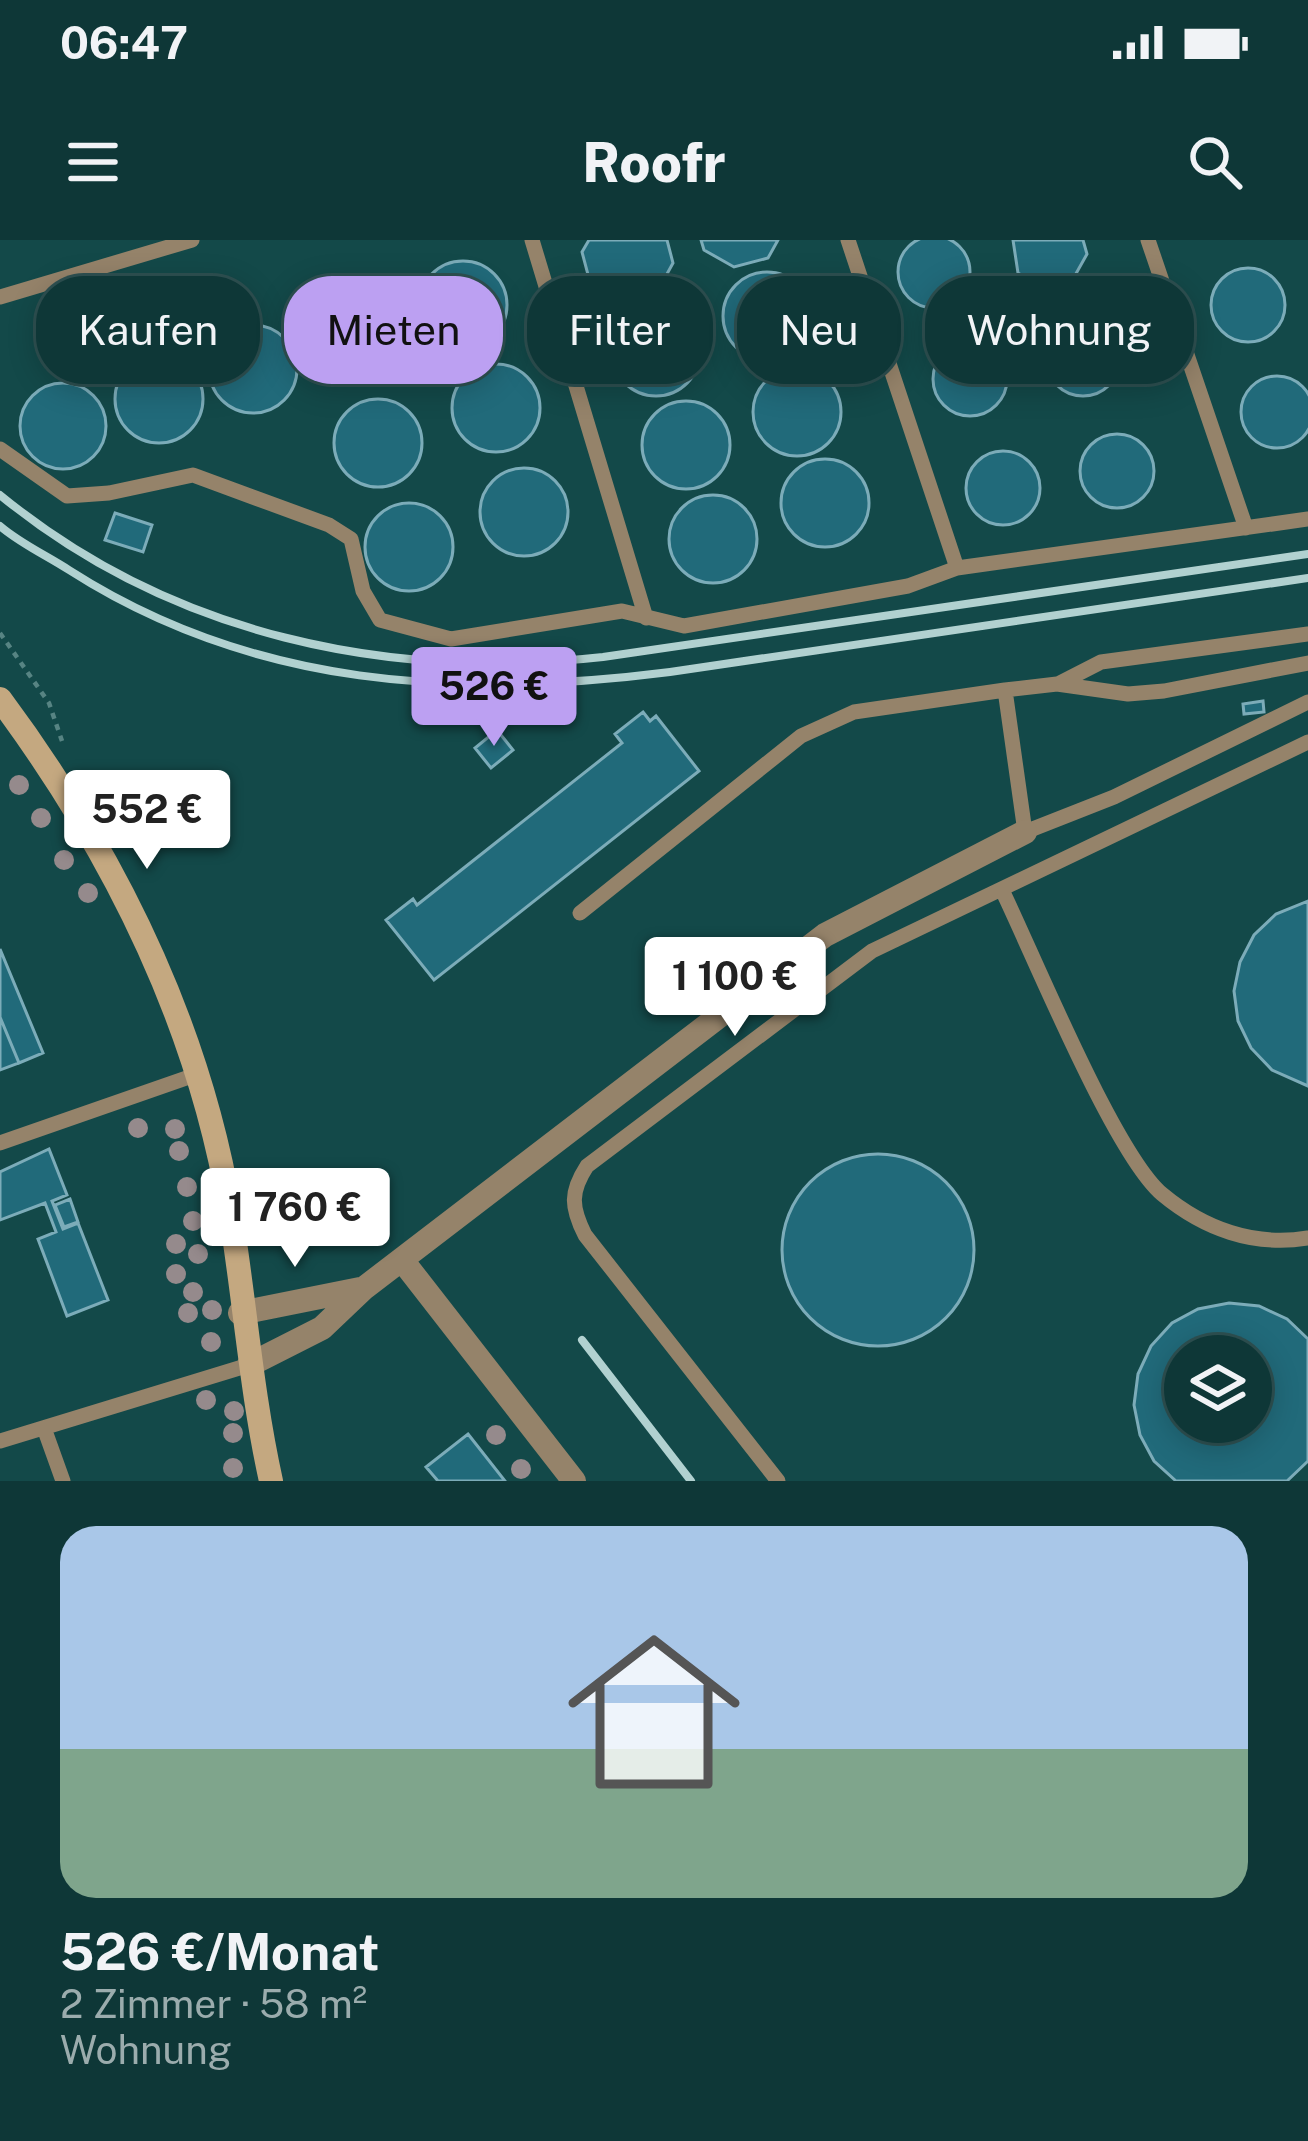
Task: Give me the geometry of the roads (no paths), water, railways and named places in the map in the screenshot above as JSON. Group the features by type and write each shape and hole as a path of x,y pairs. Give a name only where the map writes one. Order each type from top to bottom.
{"main road":[{"path":"0,699 108,860 179,1022 230,1212 249,1365 272,1481"}],"street":[{"path":"249,1365 322,1328 363,1288 825,935 1025,832"},
{"path":"402,1260 574,1481"},
{"path":"241,1313 363,1288"}],"lane":[{"path":"0,297 147,247 192,240"},
{"path":"532,240 646,618"},
{"path":"848,240 957,568"},
{"path":"1148,240 1246,528"},
{"path":"0,449 67,496 109,494 193,475 329,525 351,539 363,591 380,620 451,639 622,611 684,626 908,586 957,568 1308,519"},
{"path":"1057,684 1102,662 1308,634"},
{"path":"580,913 815,726 854,712 1057,684 1128,694 1164,692 1308,663"},
{"path":"1005,690 1025,832 1114,797 1308,703"},
{"path":"778,1481 585,1234 572,1211 574,1186 587,1166 872,951 1308,742"},
{"path":"1002,890 1124,1140 1160,1192 1214,1228 1272,1244 1308,1238"},
{"path":"0,1143 195,1075"},
{"path":"0,1441 249,1365"},
{"path":"44,1428 63,1481"}],"railway":[{"path":"0,495 66,543 136,583 209,614 285,638 442,662 603,657 1308,554"},
{"path":"0,526 139,609 211,640 284,661 436,683 513,684 670,672 1308,578"},
{"path":"582,1340 691,1481"}]}
